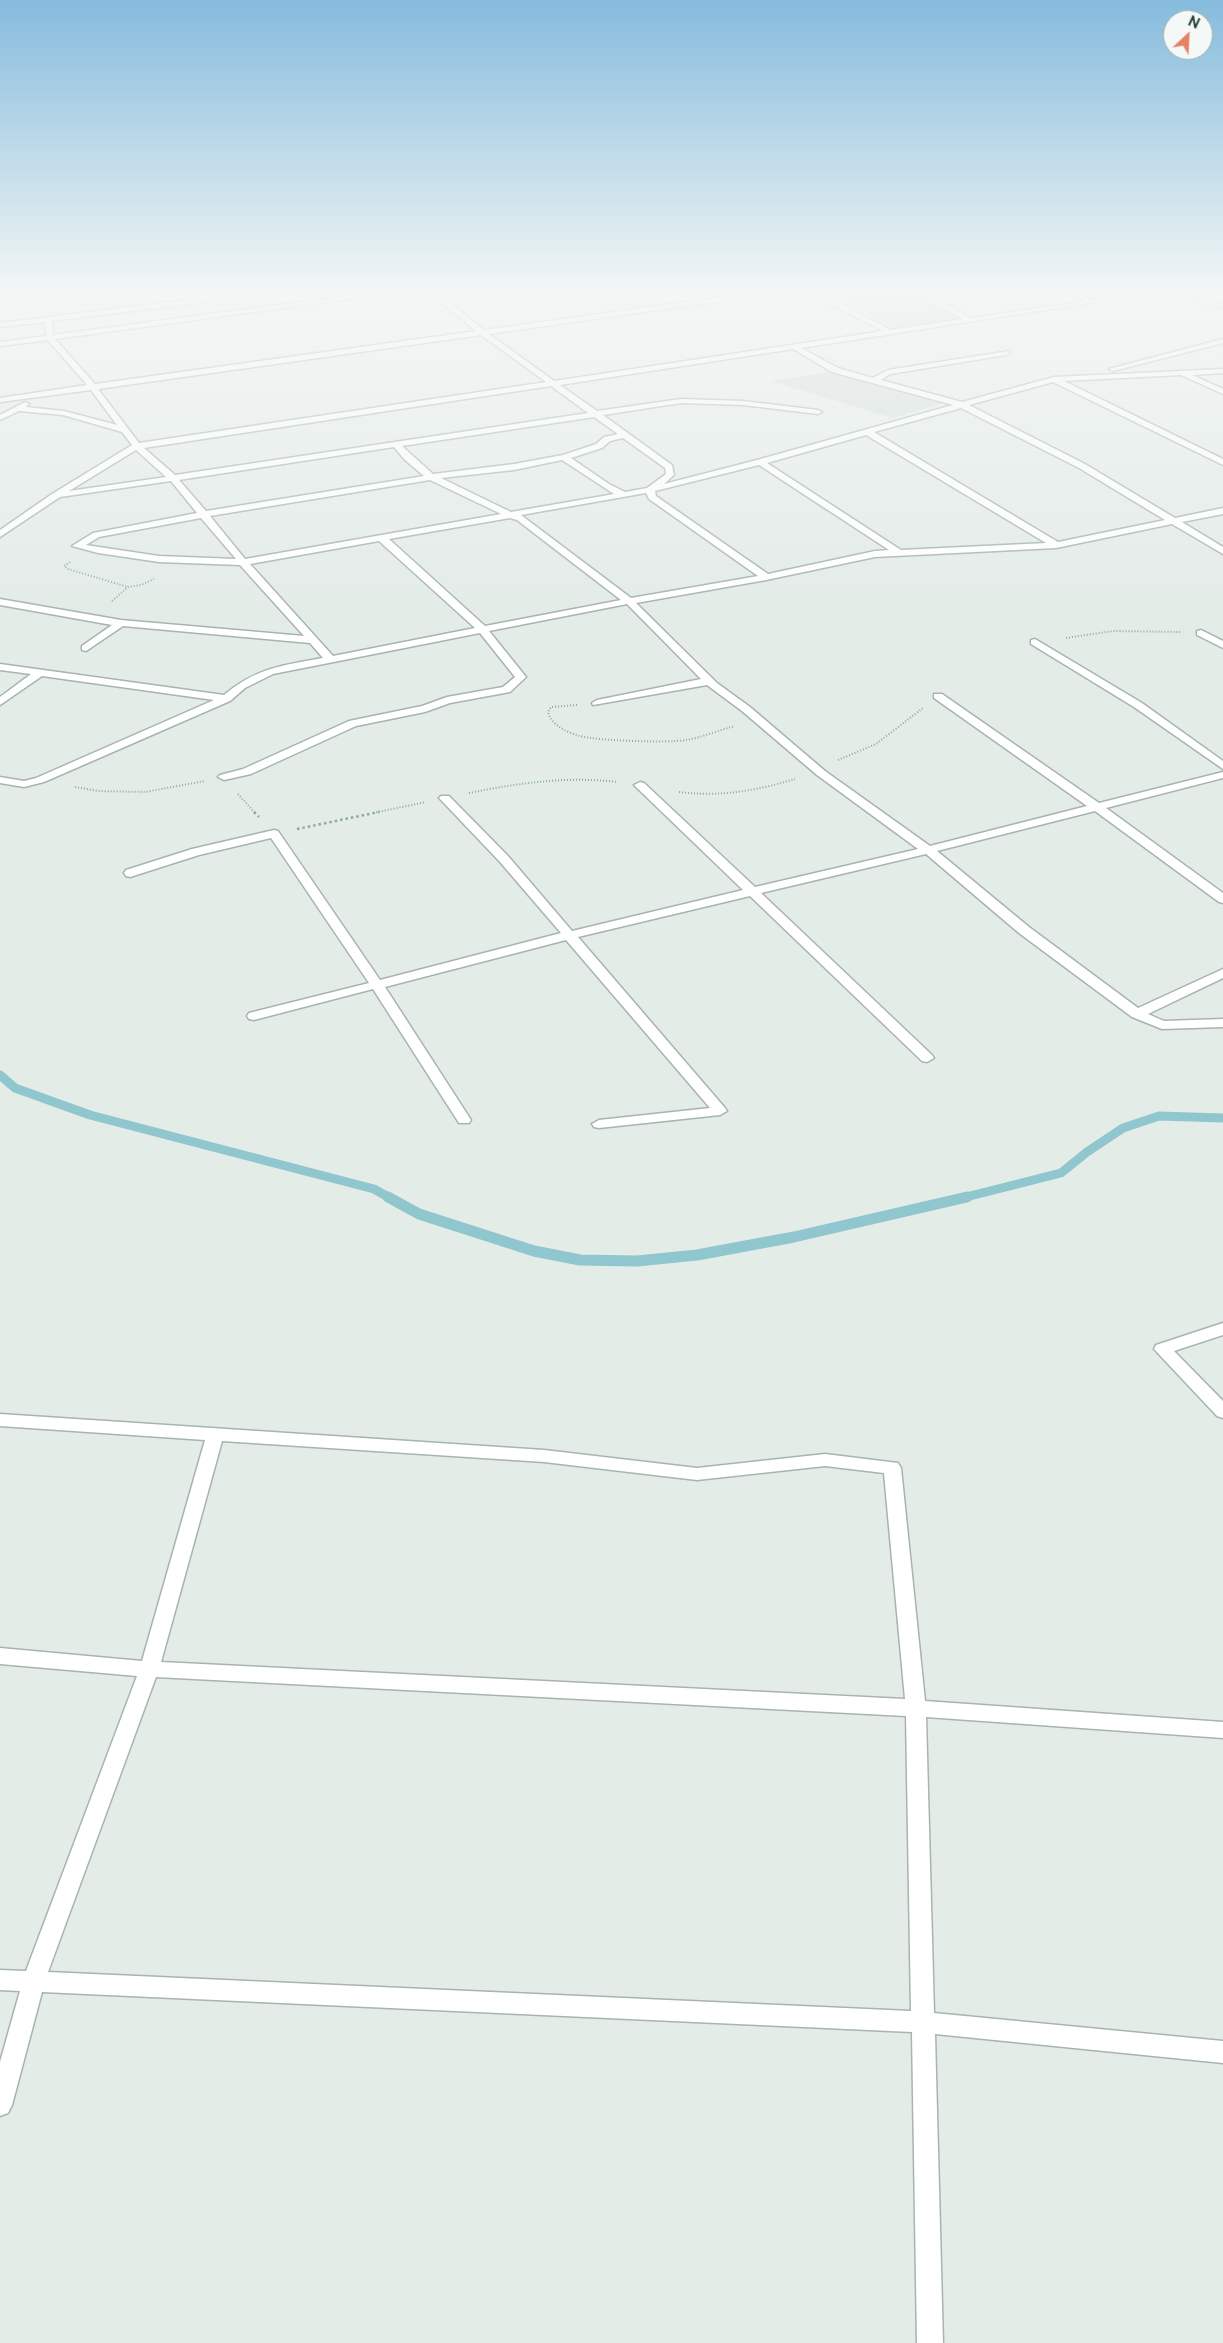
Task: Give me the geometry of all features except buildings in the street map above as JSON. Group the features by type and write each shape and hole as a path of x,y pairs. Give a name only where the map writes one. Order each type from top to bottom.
{"street":[{"path":"0,400 37,395"},
{"path":"0,418 39,395"},
{"path":"99,395 137,446 175,480 243,562 331,660"},
{"path":"0,534 55,496 137,446 470,395"},
{"path":"569,395 669,467 670,475 650,490"},
{"path":"929,395 962,404 1082,466 1223,551"},
{"path":"626,436 607,439 599,446 564,457 514,467 431,477 204,513 96,535 77,546 123,556 179,562 243,562 650,490 760,462 994,395"},
{"path":"1087,395 1223,462"},
{"path":"55,496 175,480 594,413 681,401 743,403 818,412"},
{"path":"18,408 64,413 125,430"},
{"path":"866,431 1056,545"},
{"path":"396,444 408,458 431,477 511,516 520,518 629,601 709,681 757,718 817,769 928,850 1024,930 1137,1014 1162,1025 1223,1023"},
{"path":"564,457 606,486 624,495"},
{"path":"760,462 898,552"},
{"path":"650,490 652,496 766,577"},
{"path":"0,780 24,784 40,780 226,699 241,686 270,671 629,601 898,552 1056,545 1223,511"},
{"path":"224,777 247,772 353,723 425,709 447,700 506,690 521,677 483,630 382,538"},
{"path":"0,602 121,623 312,640"},
{"path":"86,648 121,623"},
{"path":"1201,633 1223,645"},
{"path":"1035,642 1138,705 1223,766"},
{"path":"0,667 38,674 226,699"},
{"path":"0,702 38,674"},
{"path":"597,703 709,681"},
{"path":"938,696 1098,808 1223,899"},
{"path":"254,1016 570,935 928,850 1223,775"},
{"path":"640,785 927,1058"},
{"path":"445,798 504,859 720,1111 599,1124"},
{"path":"130,873 196,852 274,834 377,985 464,1120"},
{"path":"1137,1014 1223,972"},
{"path":"1223,1329 1162,1349 1223,1412"},
{"path":"0,1420 544,1456 697,1474 824,1460 892,1468 916,1708 930,2343"},
{"path":"0,2104 33,1983 150,1668 216,1433"},
{"path":"0,1656 150,1668 916,1708 1223,1730"},
{"path":"0,1980 923,2022 1223,2052"}],"path":[{"path":"89,548 64,566 82,574 111,580 128,587"},
{"path":"91,617 128,587 152,581 179,562"},
{"path":"1035,642 1113,632 1201,633"},
{"path":"40,780 98,791 145,792 224,777 274,834 527,781 562,778 596,779 697,795 738,793 765,788 795,779 876,744 938,696"},
{"path":"597,703 551,707 548,712 549,717 562,729 581,736 627,740 686,740 757,718"}],"shaded area":[{"path":"818,395 910,395 941,404 893,418"}],"waterway":[{"path":"0,1075 15,1088 90,1115 374,1189 390,1198"},
{"path":"962,1198 1061,1173 1087,1152 1123,1128 1159,1116 1223,1118"},
{"path":"388,1197 419,1214 534,1251 580,1260 637,1261 697,1255 794,1237 967,1197"}]}
